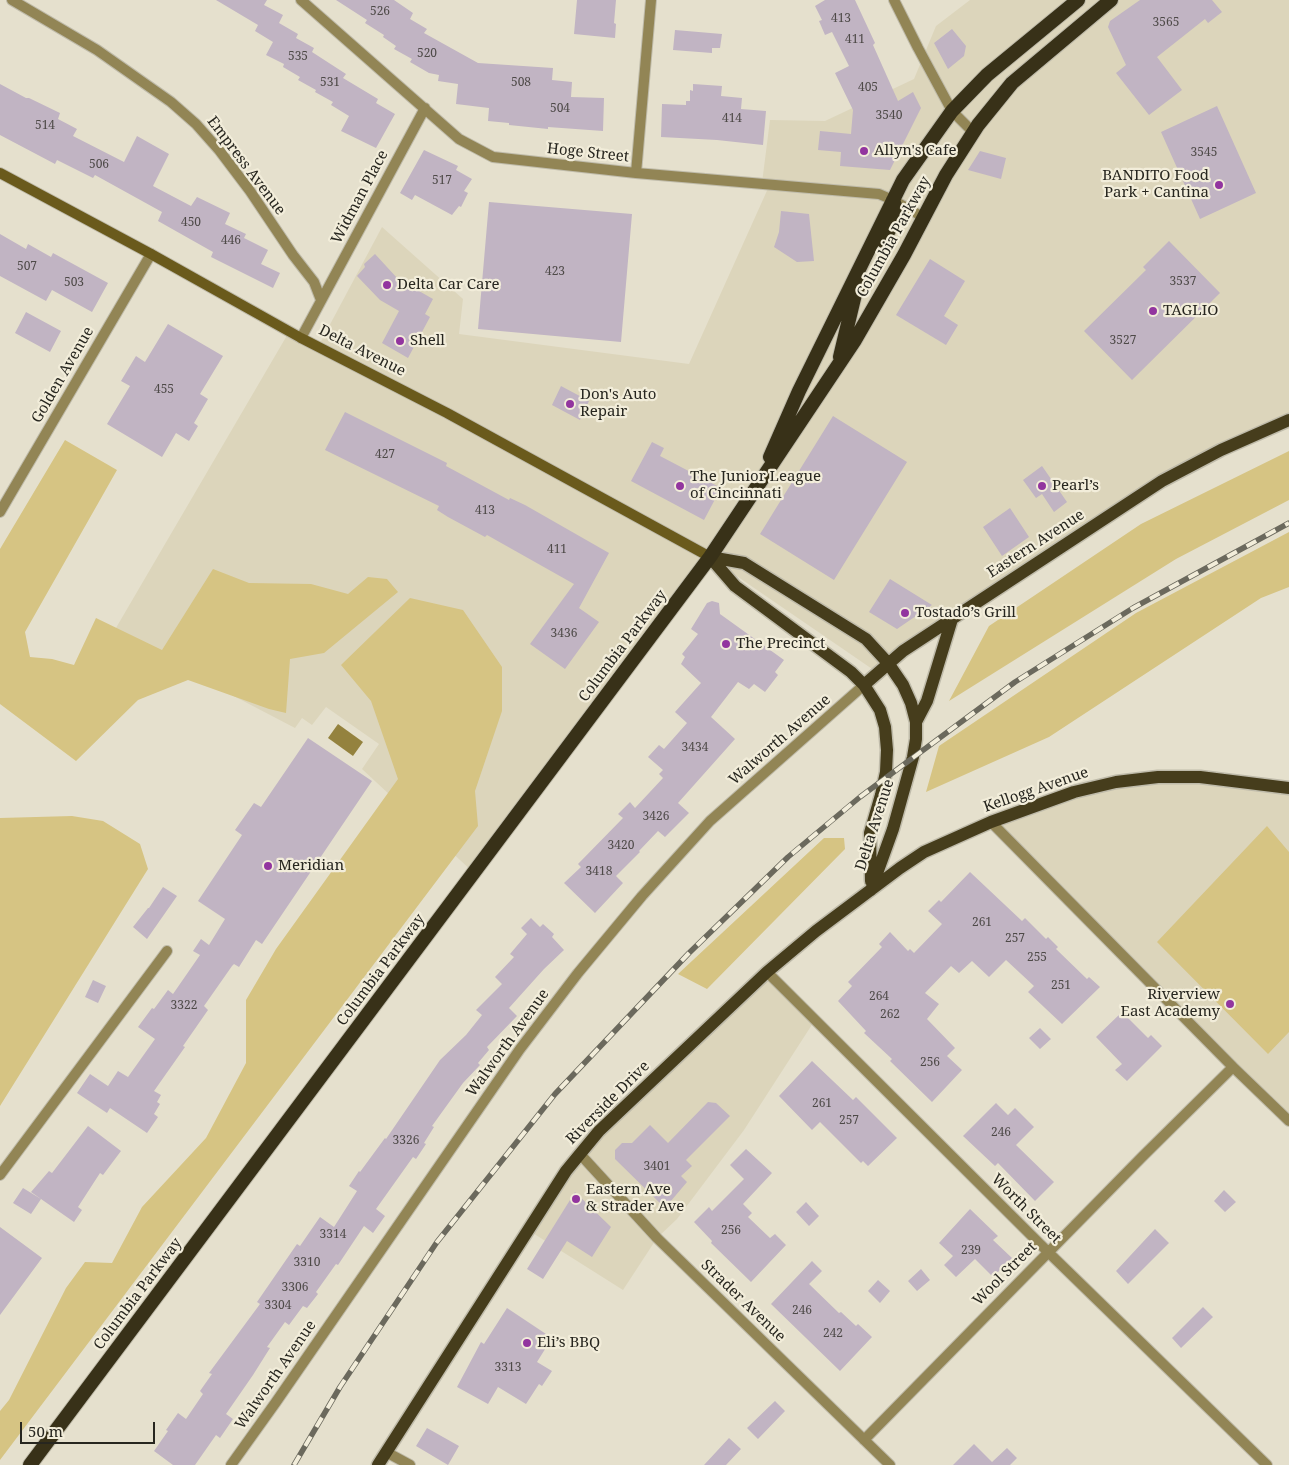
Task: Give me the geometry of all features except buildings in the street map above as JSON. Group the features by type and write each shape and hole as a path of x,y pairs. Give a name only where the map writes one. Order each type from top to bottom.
{"highway":[{"name":"Columbia Parkway","path":"755,492 799,391 903,180 952,111 987,75 1078,0"},
{"name":"Columbia Parkway","path":"30,1465 710,557 855,340 904,255 946,175 974,132 1012,84 1111,0"},
{"path":"838,365 856,290 898,214 894,200"}],"main road":[{"name":"Delta Avenue","path":"0,173 151,254 301,338 447,413 710,557 744,563 866,639 888,663 903,684 916,722 916,739 909,773 893,830 871,890"},
{"name":"Eastern Avenue","path":"864,685 888,663 952,619 1162,481 1222,450 1289,420"},
{"name":"Delta Avenue","path":"710,557 735,586 851,672 864,685 880,710 885,726 886,772 870,833 871,890"},
{"path":"916,722 926,702 952,619"},
{"name":"Kellogg Avenue","path":"871,890 924,852 991,822 1074,792 1116,782 1158,777 1200,777 1289,788"},
{"name":"Riverside Drive","path":"378,1465 566,1171 599,1131 767,972 816,931 871,890"}],"street":[{"name":"Empress Avenue","path":"12,0 97,50 170,102 196,124 219,150 250,191 293,255 314,282 321,300"},
{"name":"Hoge Street","path":"300,0 459,140 494,157 636,173 879,194 894,200 923,217"},
{"path":"636,173 651,0"},
{"path":"894,0 952,111 974,132"},
{"name":"Widman Place","path":"321,300 424,108"},
{"name":"Golden Avenue","path":"0,512 151,254"},
{"path":"301,338 321,300"},
{"name":"Walworth Avenue","path":"231,1465 520,1049 578,973 642,896 710,822 864,685"},
{"path":"991,822 1233,1067 1289,1121"},
{"path":"0,1175 167,951"},
{"name":"Worth Street","path":"767,972 1048,1252 1267,1465"},
{"name":"Wool Street","path":"864,1440 1233,1067"},
{"name":"Strader Avenue","path":"580,1154 657,1238 890,1465"},
{"path":"386,1452 410,1465"}],"shaded area":[{"path":"970,0 1289,0 1289,420 1159,484 878,673 709,557 474,873 362,769 379,744 326,707 312,725 302,718 295,728 113,633 289,332 318,347 382,227 463,299 459,334 689,364 770,184 762,183 770,120 825,121 914,79 936,26"},
{"path":"65,440 117,470 25,632 30,657 52,659 74,665 96,618 162,650 213,569 249,583 311,584 348,594 368,577 387,579 398,592 324,653 290,659 286,713 269,709 188,680 138,700 76,761 0,704 0,549"},
{"path":"1289,451 1289,500 1176,559 949,701 989,626 1141,524"},
{"path":"1289,532 1289,587 1261,598 1049,737 926,792 939,746 1136,613"},
{"path":"410,598 463,610 502,667 502,711 475,791 478,826 0,1460 0,1411 9,1400 66,1288 85,1262 112,1263 142,1207 206,1138 246,1063 246,1000 276,949 398,779 371,701 341,665"},
{"path":"338,724 363,742 353,756 328,738"},
{"name":"Riverview East Academy","path":"1158,777 1289,788 1289,1121 991,822 1035,806"},
{"path":"72,816 103,821 140,844 148,869 0,1106 0,818"},
{"path":"1267,826 1289,852 1289,1032 1268,1054 1157,942"},
{"path":"824,838 844,838 845,849 707,989 678,974"},
{"path":"767,972 815,1020 744,1130 677,1219 657,1238 623,1290 528,1230 566,1171"}],"railway":[{"path":"294,1465 340,1387 437,1242 555,1094 689,953 788,857 860,797 1015,682 1133,608 1289,523"}],"place":[{"name":"Allyn's Cafe","path":"864,151"},
{"name":"BANDITO Food Park + Cantina","path":"1219,185"},
{"name":"Delta Car Care","path":"387,285"},
{"name":"TAGLIO","path":"1153,311"},
{"name":"Shell","path":"400,341"},
{"name":"Don's Auto Repair","path":"570,404"},
{"name":"The Junior League of Cincinnati","path":"680,486"},
{"name":"Pearl’s","path":"1042,486"},
{"name":"Tostado’s Grill","path":"905,613"},
{"name":"The Precinct","path":"726,644"},
{"name":"Meridian","path":"268,866"},
{"name":"Riverview East Academy","path":"1230,1004"},
{"name":"Eastern Ave & Strader Ave","path":"576,1199"},
{"name":"Eli’s BBQ","path":"527,1343"}]}
